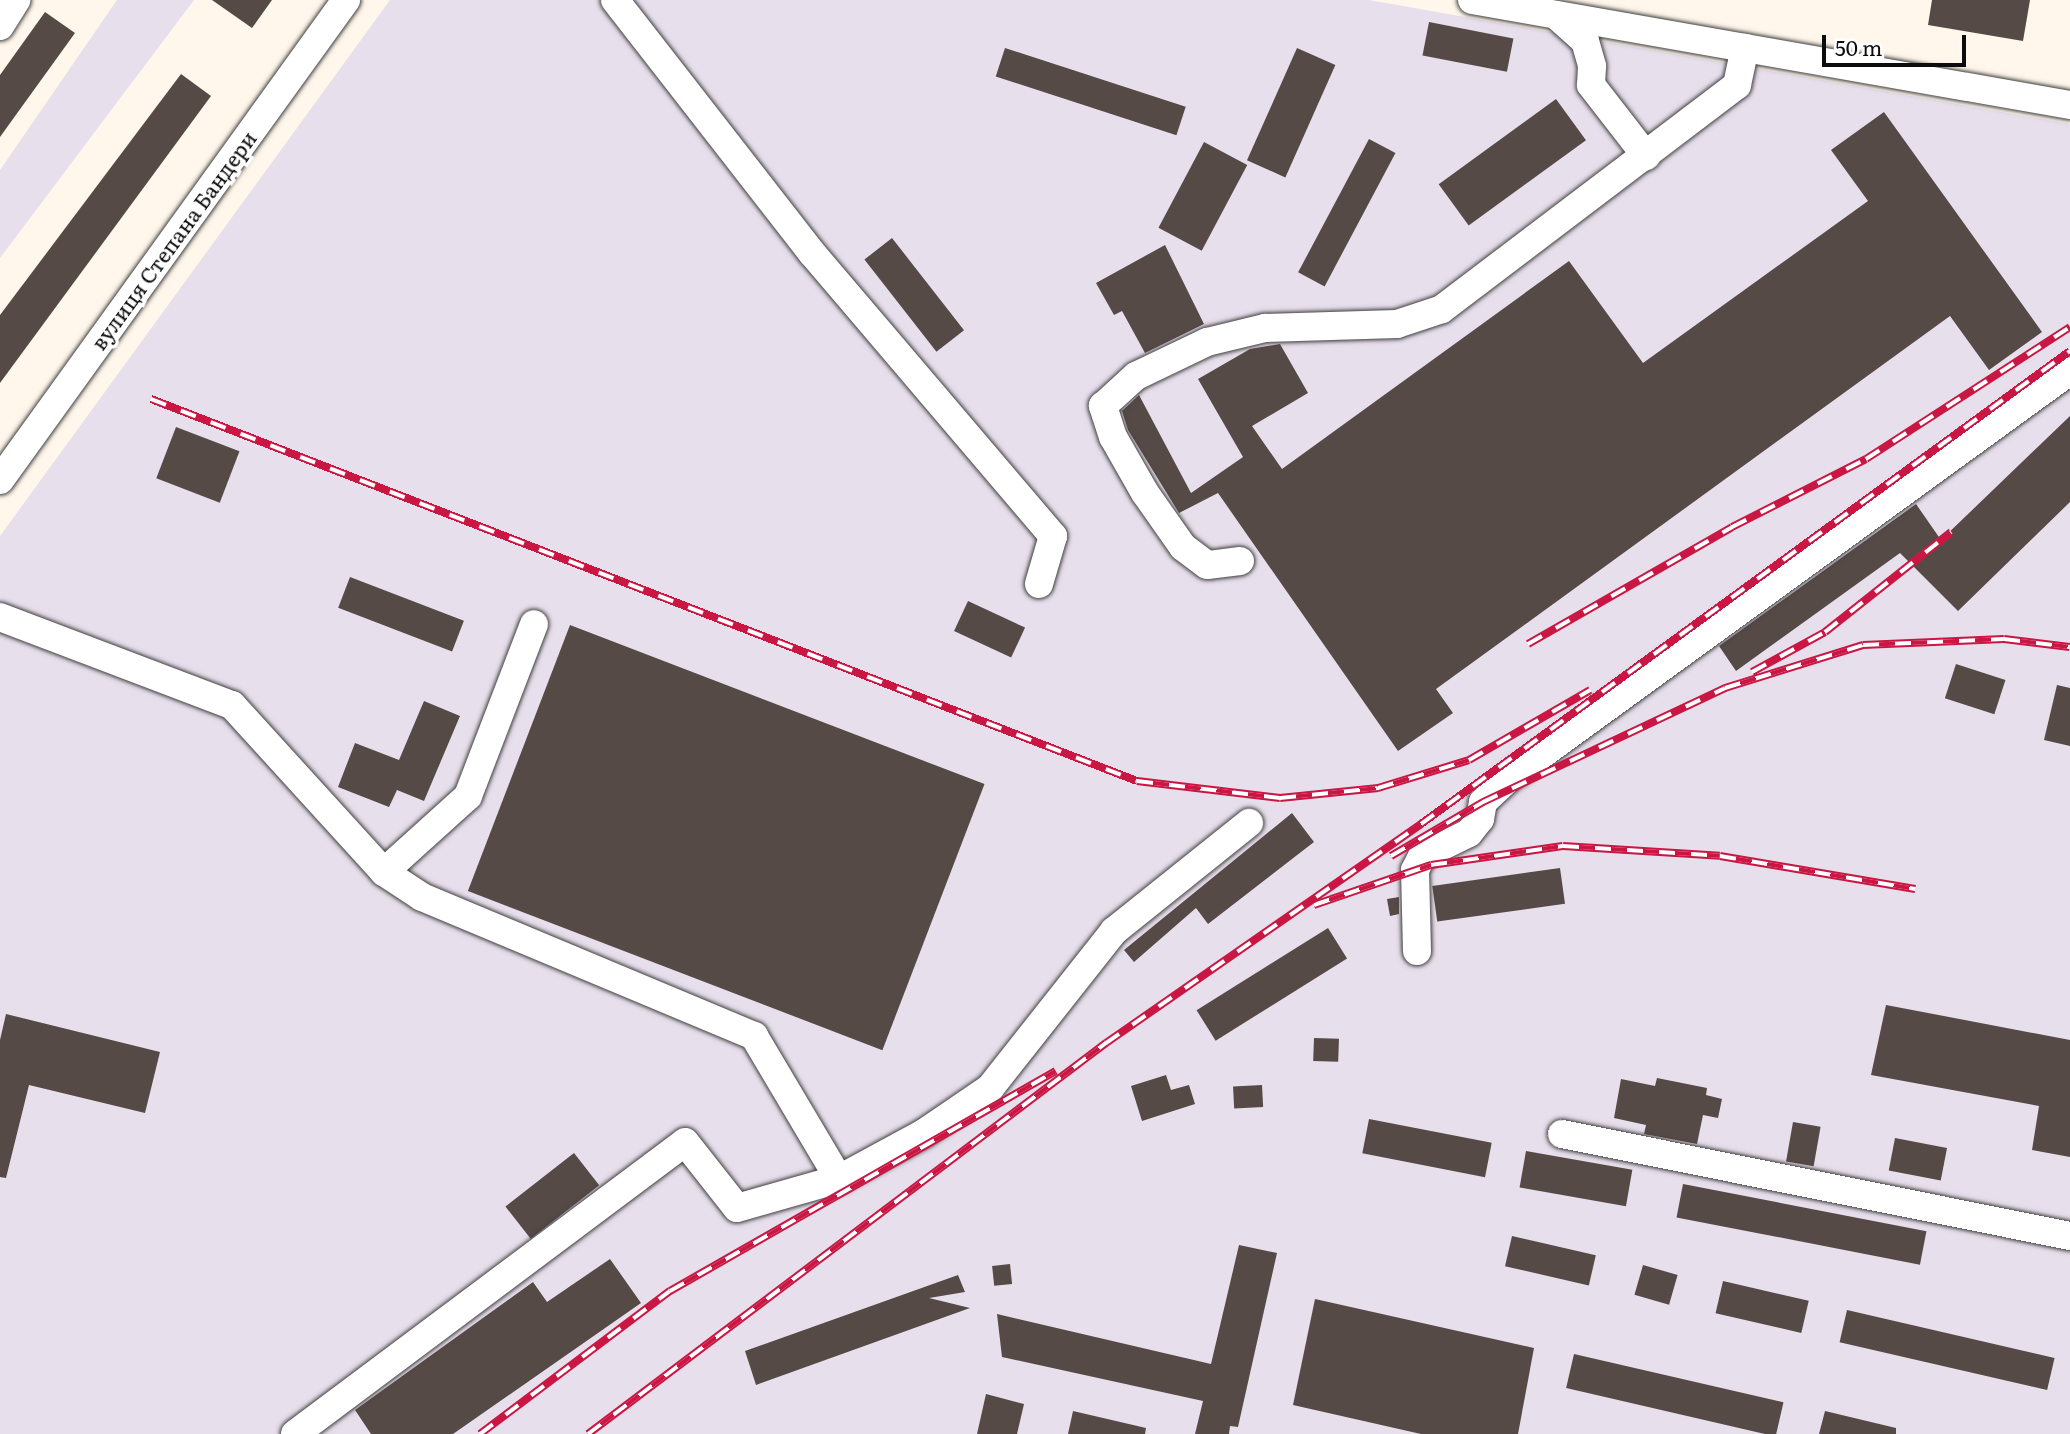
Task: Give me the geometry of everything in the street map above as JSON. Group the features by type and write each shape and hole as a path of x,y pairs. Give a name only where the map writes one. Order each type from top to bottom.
{"street":[{"path":"0,26 16,0"},
{"name":"вулиця Степана Бандери","path":"0,480 346,0"},
{"path":"615,0 812,253 1053,536 1039,584"},
{"path":"1472,0 2070,104"},
{"path":"1556,15 1585,41 1592,65 1591,85 1646,156"},
{"path":"1240,561 1206,565 1183,547 1145,493 1113,437 1102,406 1136,376 1207,342 1265,328 1397,324 1442,309 1737,85 1745,48"},
{"path":"1417,951 1415,870 1422,856 1469,833 1479,819 1483,802 1508,779 2070,371"},
{"path":"0,617 232,705 384,872 422,897 754,1036 839,1178"},
{"path":"384,872 468,796 534,624"},
{"path":"295,1434 685,1142 737,1208 839,1178 924,1133 990,1088 1114,931 1249,823"},
{"path":"1562,1134 2070,1236"}],"shaded area":[{"path":"117,0 194,0 0,258 0,170"},
{"path":"390,0 1369,0 2070,124 2070,1434 0,1434 0,536"}],"building":[{"path":"212,0 272,0 252,28"},
{"path":"1932,0 2030,0 2023,41 1928,25"},
{"path":"45,12 75,33 0,137 0,75"},
{"path":"1429,22 1513,38 1507,72 1423,55"},
{"path":"1005,48 1186,107 1176,135 996,77"},
{"path":"1297,48 1335,65 1285,177 1247,160"},
{"path":"181,74 211,96 0,383 0,315"},
{"path":"1556,99 1586,140 1469,225 1439,184"},
{"path":"1884,112 2042,332 1989,370 1950,316 1436,689 1453,713 1398,751 1218,493 1179,513 1128,430 1122,411 1139,395 1191,493 1243,457 1198,379 1250,349 1280,344 1308,393 1252,426 1282,469 1569,261 1643,363 1868,201 1831,150"},
{"path":"1369,139 1395,153 1325,286 1298,272"},
{"path":"1204,142 1247,165 1202,251 1158,228"},
{"path":"892,238 964,330 936,352 864,260"},
{"path":"1165,245 1204,324 1145,353 1122,311 1114,315 1096,283"},
{"path":"2070,416 2070,502 1958,611 1900,553 1736,671 1719,646 1916,504 1941,540"},
{"path":"176,427 239,451 220,503 156,478"},
{"path":"350,577 464,621 452,652 338,608"},
{"path":"968,601 1025,628 1011,658 954,631"},
{"path":"570,625 985,784 882,1050 468,891"},
{"path":"1956,664 2005,680 1994,714 1945,698"},
{"path":"2057,685 2070,688 2070,746 2044,740"},
{"path":"424,701 460,716 424,801 397,790 389,807 338,787 355,743 399,760"},
{"path":"1292,813 1314,842 1208,924 1196,908 1134,962 1124,950"},
{"path":"1560,868 1565,904 1437,922 1432,886"},
{"path":"1399,897 1399,914 1390,916 1387,899"},
{"path":"1328,928 1347,959 1216,1041 1197,1010"},
{"path":"1886,1005 2070,1040 2070,1157 2032,1150 2039,1106 1871,1075"},
{"path":"6,1014 160,1052 145,1113 29,1085 6,1178 0,1177 0,1040"},
{"path":"1314,1038 1339,1039 1338,1062 1313,1061"},
{"path":"1166,1075 1171,1090 1189,1085 1195,1104 1142,1121 1131,1086"},
{"path":"1657,1078 1707,1088 1706,1095 1722,1099 1718,1118 1703,1115 1697,1144 1644,1134 1646,1125 1614,1118 1621,1079 1655,1086"},
{"path":"1262,1085 1263,1107 1234,1108 1233,1087"},
{"path":"1369,1119 1492,1143 1485,1177 1362,1153"},
{"path":"1793,1122 1821,1127 1814,1166 1786,1161"},
{"path":"1895,1138 1947,1148 1941,1181 1889,1170"},
{"path":"1526,1151 1632,1170 1626,1206 1520,1187"},
{"path":"574,1153 599,1185 531,1239 505,1207"},
{"path":"1683,1184 1926,1231 1920,1265 1677,1217"},
{"path":"1512,1236 1596,1255 1589,1286 1505,1266"},
{"path":"1239,1245 1277,1253 1238,1427 1230,1426 1229,1434 1195,1434 1203,1401 1002,1357 997,1314 1211,1364"},
{"path":"610,1259 641,1303 453,1434 371,1434 355,1410 533,1282 547,1302"},
{"path":"1010,1264 1012,1284 994,1286 992,1266"},
{"path":"1643,1265 1678,1275 1669,1305 1634,1295"},
{"path":"958,1275 965,1292 929,1298 970,1308 756,1385 745,1351"},
{"path":"1723,1281 1809,1301 1801,1333 1716,1313"},
{"path":"1315,1299 1534,1348 1518,1434 1421,1434 1293,1405"},
{"path":"1847,1310 2055,1358 2047,1390 1840,1342"},
{"path":"1574,1354 1783,1402 1776,1434 1765,1434 1566,1388"},
{"path":"986,1394 1024,1404 1017,1434 977,1434"},
{"path":"1073,1411 1146,1428 1145,1434 1068,1434"},
{"path":"1825,1411 1896,1428 1896,1434 1819,1434"}],"railway":[{"path":"1528,644 1732,527 1866,459 2070,327"},
{"path":"588,1434 1106,1043 1421,824 2070,351"},
{"path":"151,399 1137,781 1280,798 1378,788 1469,760 1590,690"},
{"path":"1752,672 1825,632 1951,532"},
{"path":"1391,856 1483,802 1725,688 1863,645 2004,639 2070,647"},
{"path":"1314,905 1431,865 1563,846 1720,856 1915,889"},
{"path":"480,1434 670,1291 1056,1071"}]}
